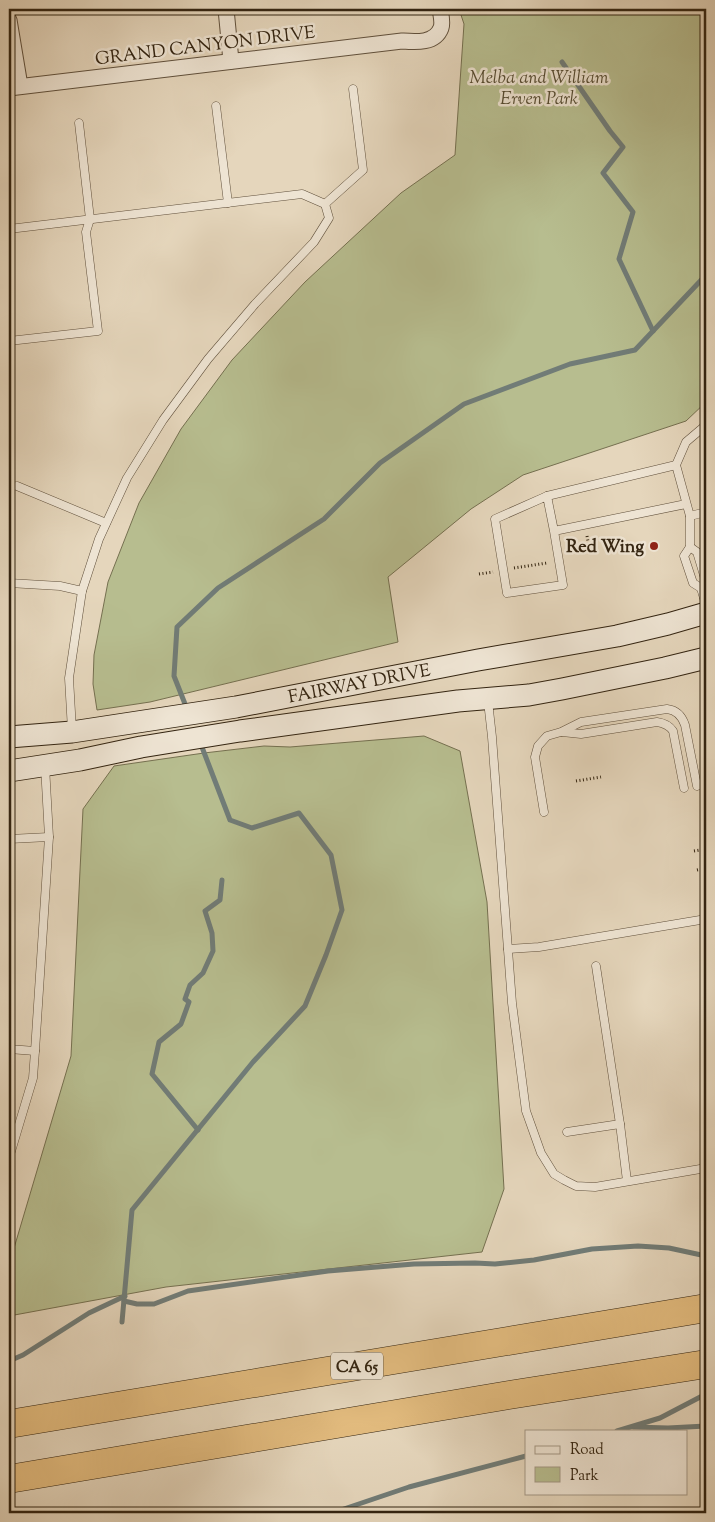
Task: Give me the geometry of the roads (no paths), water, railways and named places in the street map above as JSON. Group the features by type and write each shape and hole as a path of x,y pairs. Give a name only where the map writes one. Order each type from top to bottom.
{"highway":[{"name":"CA 65","path":"9,1424 706,1308"},
{"path":"9,1479 706,1364"}],"main road":[{"name":"FAIRWAY DRIVE","path":"9,737 72,732 236,707 478,660 617,636 668,624 706,612"},
{"name":"FAIRWAY DRIVE","path":"9,771 240,731 487,698 529,695 706,658"}],"street":[{"path":"226,9 231,61"},
{"name":"GRAND CANYON DRIVE","path":"14,87 402,41 418,42 432,38 442,27 440,9"},
{"path":"9,20 14,87"}],"lane":[{"path":"325,204 363,170 354,89"},
{"path":"216,106 228,203"},
{"path":"9,341 98,331 86,232 90,219 79,123"},
{"path":"9,229 302,194 325,204"},
{"path":"72,732 69,678 82,591 99,539 127,478 163,420 208,359 255,304 314,242 329,218 325,204"},
{"path":"706,425 686,442 676,465 690,516 690,547 684,556 693,583 701,588 706,605"},
{"path":"547,496 563,585 507,593 495,519 547,496 676,465"},
{"path":"17,486 106,523"},
{"path":"554,531 686,504"},
{"path":"690,516 706,512"},
{"path":"690,547 697,552 702,567 706,582 701,588"},
{"path":"9,582 60,586 82,591"},
{"path":"487,698 492,737 512,1003 526,1111 541,1153 554,1174 576,1186 595,1187 706,1168"},
{"path":"544,812 535,751 542,739 562,732 581,722 667,709 671,710 680,715 686,725 697,786"},
{"path":"562,732 581,734 663,722 673,732 684,788"},
{"path":"9,1158 33,1078 49,837 45,766"},
{"path":"9,839 49,837"},
{"path":"508,949 539,946 706,919"},
{"path":"596,966 627,1181"},
{"path":"9,1049 35,1051"},
{"path":"567,1132 620,1124"}],"waterway":[{"path":"562,62 623,147 603,173 633,212 619,259 653,331"},
{"path":"187,709 174,676 177,627 218,588 324,519 380,463 464,404 570,364 635,350 706,275"},
{"path":"122,1322 132,1210 253,1062 305,1006 342,910 331,855 299,813 252,828 230,820 200,742"},
{"path":"198,1130 152,1074 159,1042 181,1024 189,1002 185,999 190,985 203,973 213,951 212,933 205,911 220,900 222,880"},
{"path":"124,1301 137,1304 154,1304 188,1291 328,1271 414,1264 495,1264 534,1260 592,1249 638,1246 669,1248 706,1256"},
{"path":"9,1361 23,1355 89,1313 125,1296"},
{"path":"620,1430 660,1418 706,1394"},
{"path":"634,1427 706,1426"},
{"path":"332,1513 409,1487 525,1456"}],"place":[{"name":"Red Wing","path":"654,546"}],"park label":[{"name":"Melba and William Erven Park","path":"539,87"}]}
